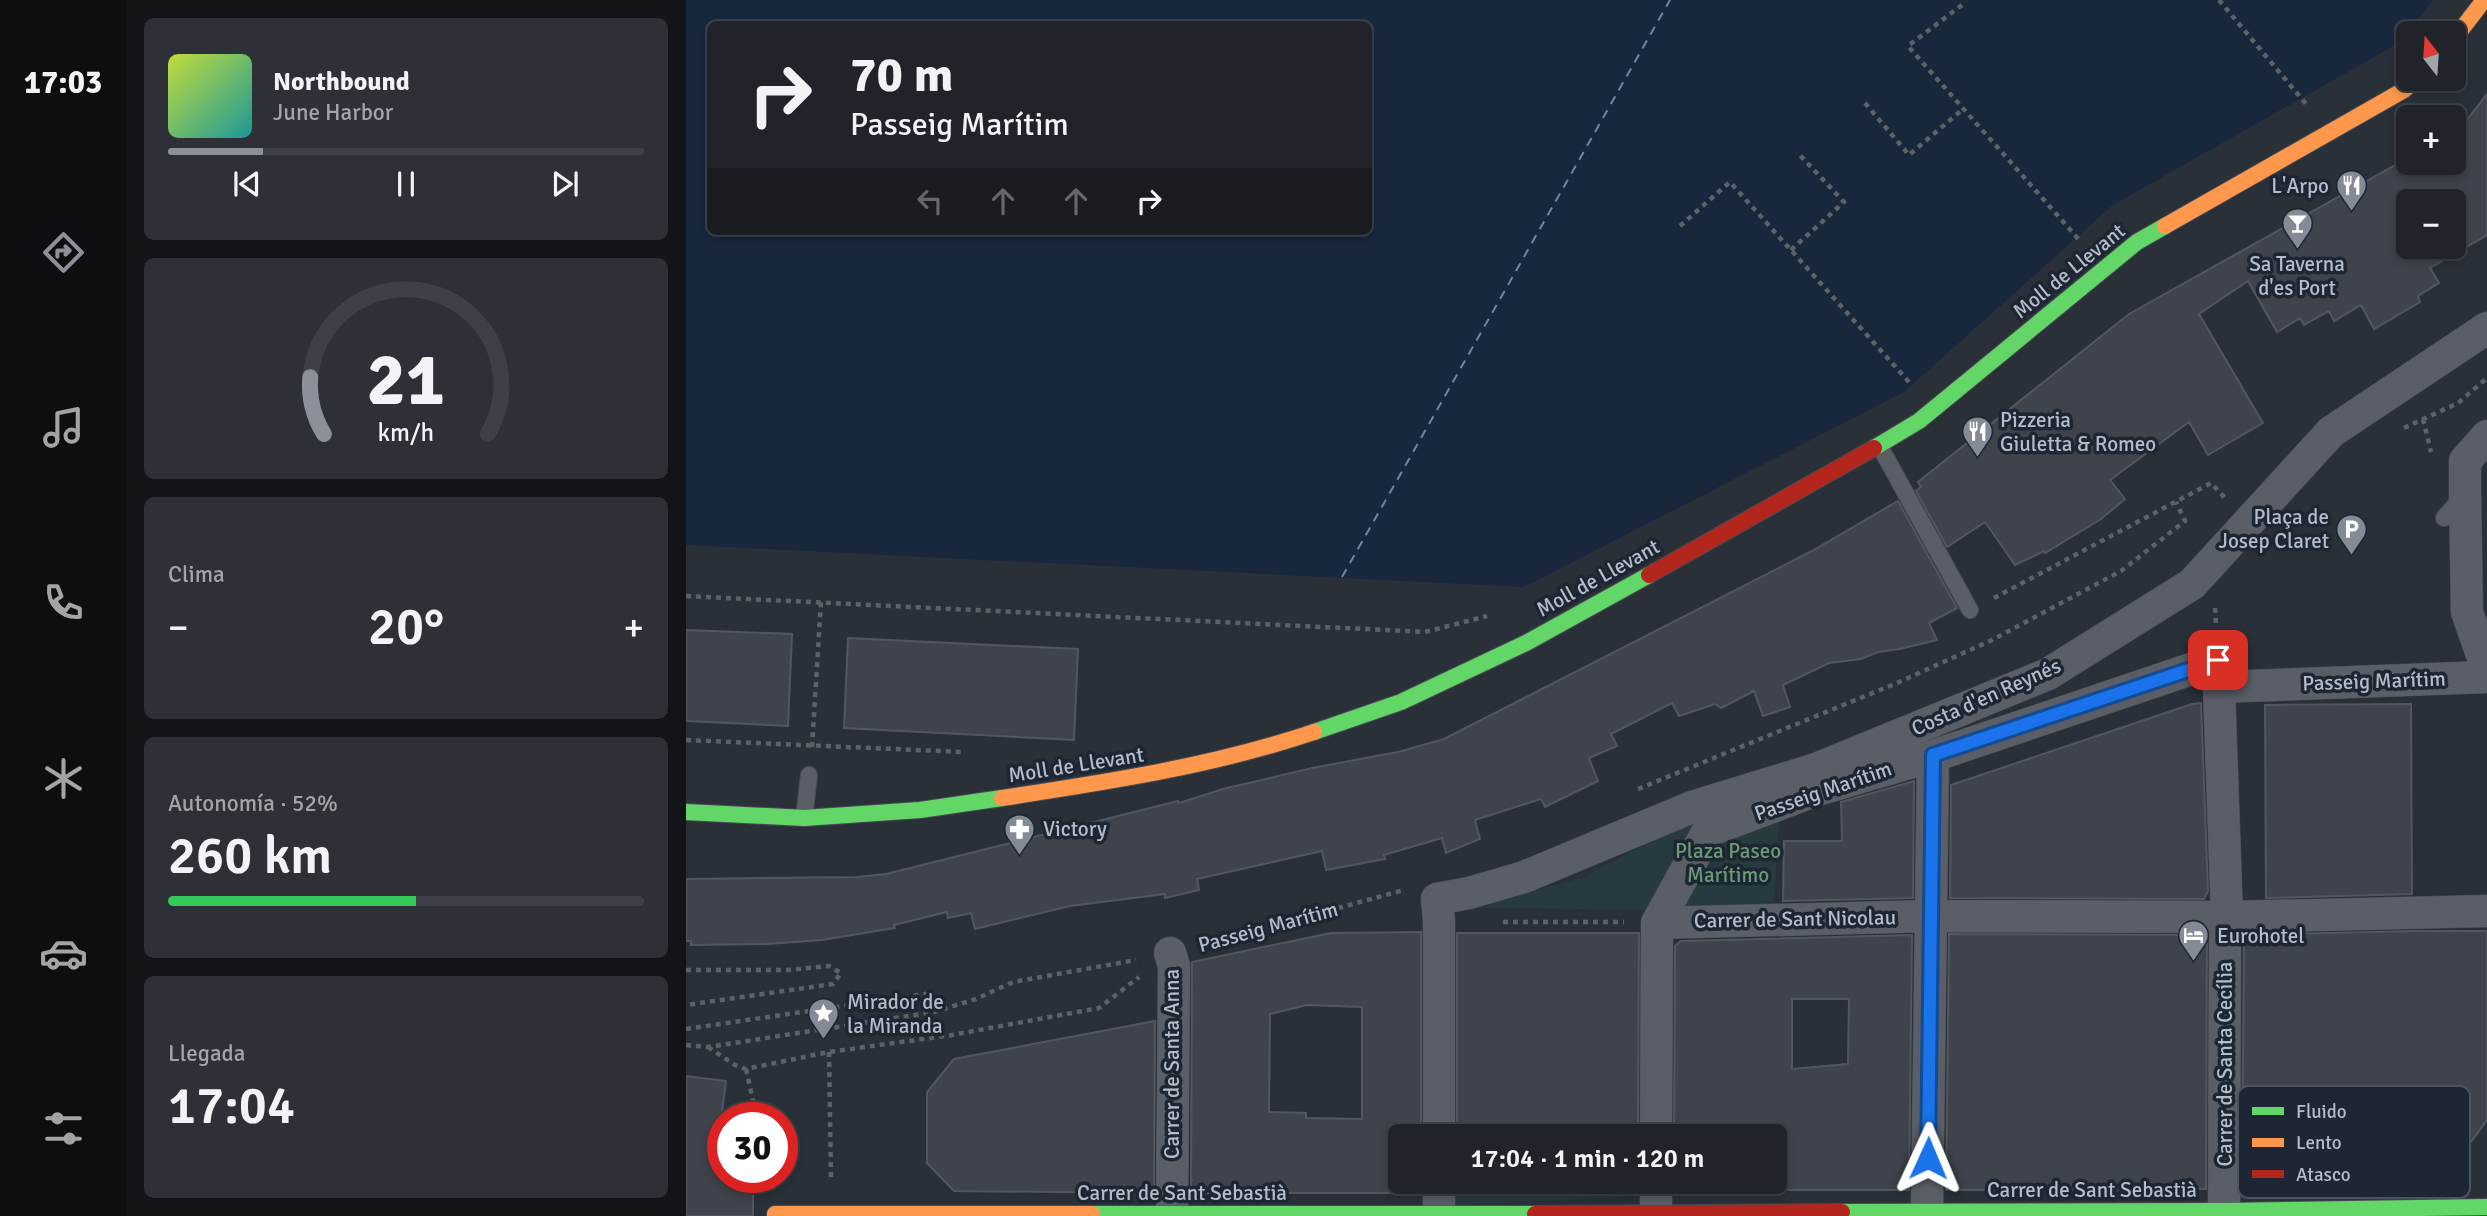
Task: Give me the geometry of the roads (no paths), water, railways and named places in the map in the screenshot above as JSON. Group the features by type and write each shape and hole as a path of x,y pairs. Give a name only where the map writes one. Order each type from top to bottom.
{"street":[{"path":"2466,24 2484,0"},
{"name":"Moll de Llevant","path":"686,812 804,818 920,810 1131,779 1269,747 1401,702 1526,643 1919,421 2137,242 2402,91"},
{"name":"Costa d'en Reynés","path":"1439,1124 1439,921 1428,893 1469,893 1524,877 1692,807 1816,769 2048,674 2192,584 2331,432 2487,328"},
{"path":"2487,436 2465,461 2468,612 2487,669"},
{"name":"Passeig Marítim","path":"1657,923 1708,831 1814,791 1933,755 2219,673 2487,677"},
{"name":"Carrer de Santa Cecília","path":"2219,673 2227,917 2224,1214"},
{"path":"1927,1214 1933,755"},
{"name":"Carrer de Sant Nicolau","path":"1657,923 1932,916 2227,917 2487,911"},
{"path":"1656,1124 1657,923"},
{"name":"Carrer de Santa Anna","path":"1170,953 1174,966 1172,1215"},
{"path":"1439,1194 1439,1216"},
{"name":"Carrer de Sant Sebastià","path":"775,1216 1439,1216 1656,1203 1927,1214 2224,1214 2487,1206"}],"lane":[{"path":"1879,445 1970,610"},
{"path":"2444,518 2465,494"},
{"path":"804,818 809,775"}],"water":[{"path":"686,0 2433,0 2416,21 2396,21 2396,45 2113,205 1904,392 1524,587 686,545"}],"place":[{"name":"L'Arpo","path":"2352,213"},
{"name":"Sa Taverna d'es Port","path":"2297,251"},
{"name":"Pizzeria Giuletta & Romeo","path":"1977,459"},
{"name":"Plaça de Josep Claret","path":"2352,556"},
{"name":"Victory","path":"1020,856"},
{"name":"Eurohotel","path":"2194,963"},
{"name":"Mirador de la Miranda","path":"824,1041"}],"park label":[{"name":"Plaza Paseo Marítimo","path":"1728,863"}]}
